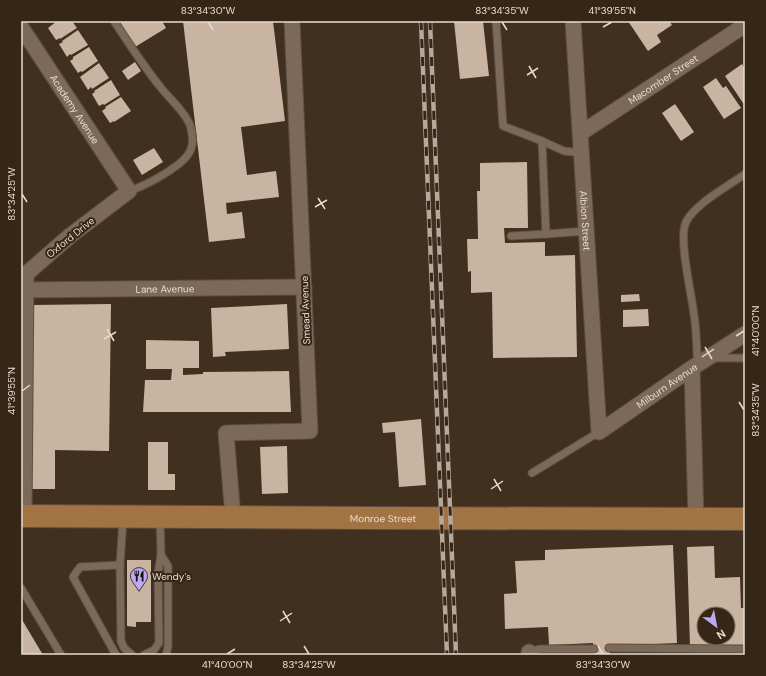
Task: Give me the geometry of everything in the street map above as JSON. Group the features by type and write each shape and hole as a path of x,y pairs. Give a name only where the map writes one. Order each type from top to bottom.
{"main road":[{"name":"Monroe Street","path":"22,516 696,520 745,519"}],"street":[{"name":"Smead Avenue","path":"233,517 226,433 310,431 292,21"},
{"name":"Albion Street","path":"574,21 599,427"},
{"name":"Macomber Street","path":"581,133 745,25"},
{"name":"Academy Avenue","path":"21,27 129,191"},
{"name":"Oxford Drive","path":"23,291 26,274 71,235 129,191"},
{"name":"Lane Avenue","path":"23,291 304,288"},
{"path":"22,516 23,291"},
{"name":"Milburn Avenue","path":"599,427 745,334"},
{"path":"696,520 699,363"}],"lane":[{"path":"114,21 133,51 190,124 193,141 191,150 184,159 143,187 129,191"},
{"path":"496,21 504,126 564,151 582,153"},
{"path":"542,141 546,234"},
{"path":"745,174 701,204 686,222 684,230 684,246 695,317 699,363 745,358"},
{"path":"511,236 587,231"},
{"path":"532,473 599,427"},
{"path":"124,516 120,565 121,641 124,648 132,655"},
{"path":"144,655 154,650 159,643 158,573 161,555 160,516"},
{"path":"161,555 168,566 168,647 166,655"},
{"path":"116,655 73,576 80,568 120,565"},
{"path":"21,588 61,655"},
{"path":"609,648 745,649"},
{"path":"529,654 540,649 594,649"}],"building":[{"path":"57,21 72,21 77,28 56,40 48,28"},
{"path":"119,21 162,21 166,28 135,47"},
{"path":"183,21 273,21 285,121 241,127 247,175 276,171 279,197 226,203 227,214 242,212 245,238 209,242"},
{"path":"454,21 483,21 489,76 460,79"},
{"path":"628,21 669,21 672,25 657,35 661,42 648,51"},
{"path":"78,30 88,45 67,57 59,44"},
{"path":"89,47 98,61 82,72 81,71 78,73 70,61 73,57"},
{"path":"135,62 141,71 128,80 122,71"},
{"path":"99,63 109,78 88,90 80,77"},
{"path":"742,64 745,69 745,106 725,76"},
{"path":"716,78 723,88 726,86 741,108 724,119 703,87"},
{"path":"111,80 120,95 104,105 99,106 92,94 95,92 94,91"},
{"path":"121,97 131,111 110,123 102,111 106,108 105,107"},
{"path":"675,104 694,132 681,141 662,113"},
{"path":"154,148 163,162 142,175 133,160"},
{"path":"527,162 528,228 504,228 505,243 545,242 545,256 575,255 577,357 493,358 492,292 471,293 471,271 468,272 467,239 478,239 477,191 480,191 480,163"},
{"path":"639,294 640,301 621,302 621,295"},
{"path":"111,304 109,451 55,450 55,489 30,489 33,305"},
{"path":"287,304 289,349 225,352 226,356 213,357 211,308"},
{"path":"648,309 649,326 623,327 623,310"},
{"path":"146,340 199,341 199,368 183,368 183,375 203,374 203,372 289,371 291,412 143,412 145,380 171,380 172,369 146,369"},
{"path":"421,419 426,485 399,487 395,432 383,433 382,423"},
{"path":"148,442 168,442 168,474 175,474 175,490 148,490"},
{"path":"287,446 288,493 262,494 260,447"},
{"path":"673,545 677,643 609,646 610,654 594,655 593,643 549,645 548,627 505,629 504,594 517,593 515,561 545,560 545,550"},
{"path":"714,546 715,578 740,577 741,608 745,608 745,645 736,645 736,606 696,606 696,646 718,646 690,647 687,547"},
{"name":"Wendy's","path":"127,560 151,560 151,622 136,622 136,627 127,626"},
{"path":"21,618 43,655 21,655"}],"railway":[{"path":"421,21 447,655"},
{"path":"430,21 456,655"}],"place":[{"name":"Wendy's","path":"139,591"}]}
